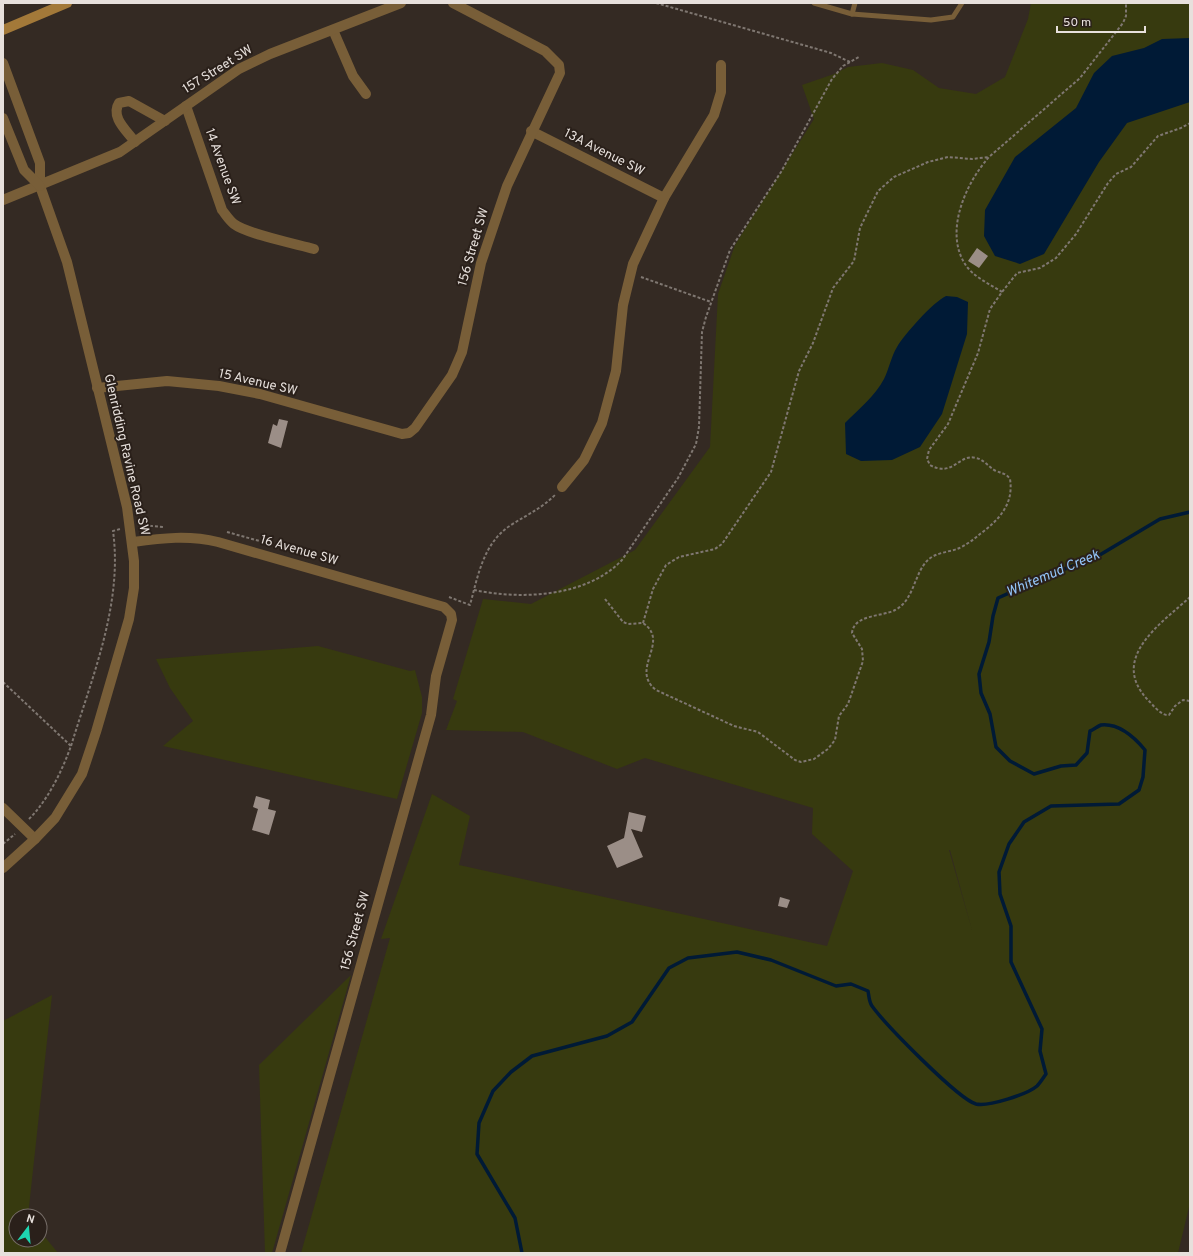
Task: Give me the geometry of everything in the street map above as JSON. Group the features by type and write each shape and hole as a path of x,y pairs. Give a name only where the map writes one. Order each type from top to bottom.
{"main road":[{"path":"3,30 67,3"}],"street":[{"name":"157 Street SW","path":"3,200 106,159 135,142 239,69 270,54 401,3"},
{"name":"156 Street SW","path":"409,433 416,428 452,375 462,352 482,263 507,186 531,132 557,83 560,73 559,65 545,51 453,3"},
{"path":"333,30 354,76 366,94"},
{"path":"3,63 40,162 40,186"},
{"path":"562,487 584,460 593,445 609,403 616,371 623,305 631,273 645,237 664,198 714,116 721,92 721,65"},
{"path":"135,142 117,118 115,112 118,102 129,101 165,121"},
{"name":"14 Avenue SW","path":"186,106 222,210 228,218 235,225 246,230 314,249"},
{"path":"3,118 24,170 40,186"},
{"name":"13A Avenue SW","path":"531,132 664,198"},
{"name":"Glenridding Ravine Road SW","path":"3,868 35,839 55,818 66,803 82,774 133,602 133,542 127,507 67,262 40,186"},
{"name":"15 Avenue SW","path":"97,388 167,381 219,386 260,394 402,434 409,433"},
{"name":"16 Avenue SW","path":"133,542 182,537 218,542 444,607 451,614"},
{"name":"156 Street SW","path":"280,1253 431,715 436,676 452,620 451,614"},
{"path":"3,808 35,839"}],"lane":[{"path":"814,3 852,14 930,20 953,17 962,3"},
{"path":"852,14 855,3"}],"path":[{"path":"656,3 831,52 850,62"},
{"path":"1002,292 974,274 965,264 961,256 957,234 961,208 966,194 977,172 989,157 1080,78 1120,29 1126,16 1126,3"},
{"path":"474,590 491,594 563,592 592,582 611,571 622,560 678,478 696,444 699,428 701,344 706,317 730,250 781,172 825,89 839,71 850,62 859,58"},
{"path":"605,599 617,617 623,622 628,624 643,624 647,626 654,637 646,670 649,682 656,690 734,726 758,732 795,760 801,762 814,760 828,749 834,740 839,716 848,704 862,661 862,649 852,633 855,625 866,618 888,613 901,607 928,559 968,543 992,525 1008,505 1011,492 1010,479 979,459 968,458 954,466 944,469 930,466 927,459 929,450 948,424 977,358 990,309 1017,273 1040,268 1056,258 1076,234 1108,183 1116,174 1131,166 1158,136 1181,128 1190,123"},
{"path":"643,624 653,589 666,565 679,557 710,550 722,544 771,472 799,371 813,343 831,291 854,261 860,228 878,191 894,177 928,162 948,157 972,159 989,157"},
{"path":"631,273 711,302"},
{"path":"448,597 470,605 482,560 500,533 543,506 562,487"},
{"path":"145,524 152,527 164,526"},
{"path":"33,816 66,761 112,610 116,570 113,531"},
{"path":"221,531 269,544"},
{"path":"1190,597 1145,639 1137,652 1134,676 1137,685 1146,698 1163,714 1169,716 1176,706 1183,700 1190,701"},
{"path":"3,682 71,746"},
{"path":"3,844 10,838"}],"green space":[{"path":"1031,3 1190,3 1190,1203 1178,1253 301,1253 390,938 381,939 432,794 470,816 459,865 827,946 853,871 812,834 813,808 645,758 617,769 523,732 446,730 457,701 453,699 483,599 531,604 635,550 710,447 718,294 735,245 814,119 802,85 834,74 848,67 882,63 913,70 939,88 976,94 1005,77 1028,19","holes":["949,850 950,850 972,930"]},
{"path":"318,646 410,671 415,670 422,697 422,713 397,799 163,746 193,721 170,688 156,659"},
{"path":"351,975 272,1253 265,1253 259,1065"},
{"path":"52,995 29,1208 8,1208 8,1248 48,1248 48,1241 58,1253 3,1253 3,1021"}],"water":[{"path":"1190,38 1190,102 1127,123 1099,162 1044,254 1020,264 995,256 984,236 985,210 1015,157 1076,108 1094,73 1112,56 1144,48 1162,39"},
{"path":"946,296 957,297 968,302 967,334 942,414 920,447 892,460 861,461 846,454 845,423 876,391 886,375 895,351 906,335 919,319 940,299"}],"building":[{"path":"977,248 988,256 979,268 968,261"},
{"path":"279,419 288,421 281,448 268,443 273,424 277,426"},
{"path":"256,796 270,800 268,809 276,811 269,835 252,830 258,809 253,807"},
{"path":"629,812 646,816 642,832 631,829 643,857 617,868 607,846 624,838"},
{"path":"780,897 790,900 787,908 778,906"}],"waterway":[{"name":"Whitemud Creek","path":"522,1253 515,1218 477,1154 479,1123 493,1091 511,1072 532,1056 607,1036 632,1022 669,968 688,958 737,952 771,960 836,986 851,984 868,991 872,1006 906,1044 954,1089 976,1104 989,1104 1008,1099 1025,1093 1038,1085 1046,1074 1040,1051 1042,1029 1011,962 1011,926 1000,894 999,872 1009,844 1024,822 1051,806 1119,804 1139,790 1143,777 1145,750 1126,732 1114,726 1101,725 1090,731 1087,753 1076,765 1061,766 1034,774 1010,761 996,747 990,714 981,693 979,674 989,642 993,616 998,598 1056,572 1093,559 1160,519 1190,512"}]}
